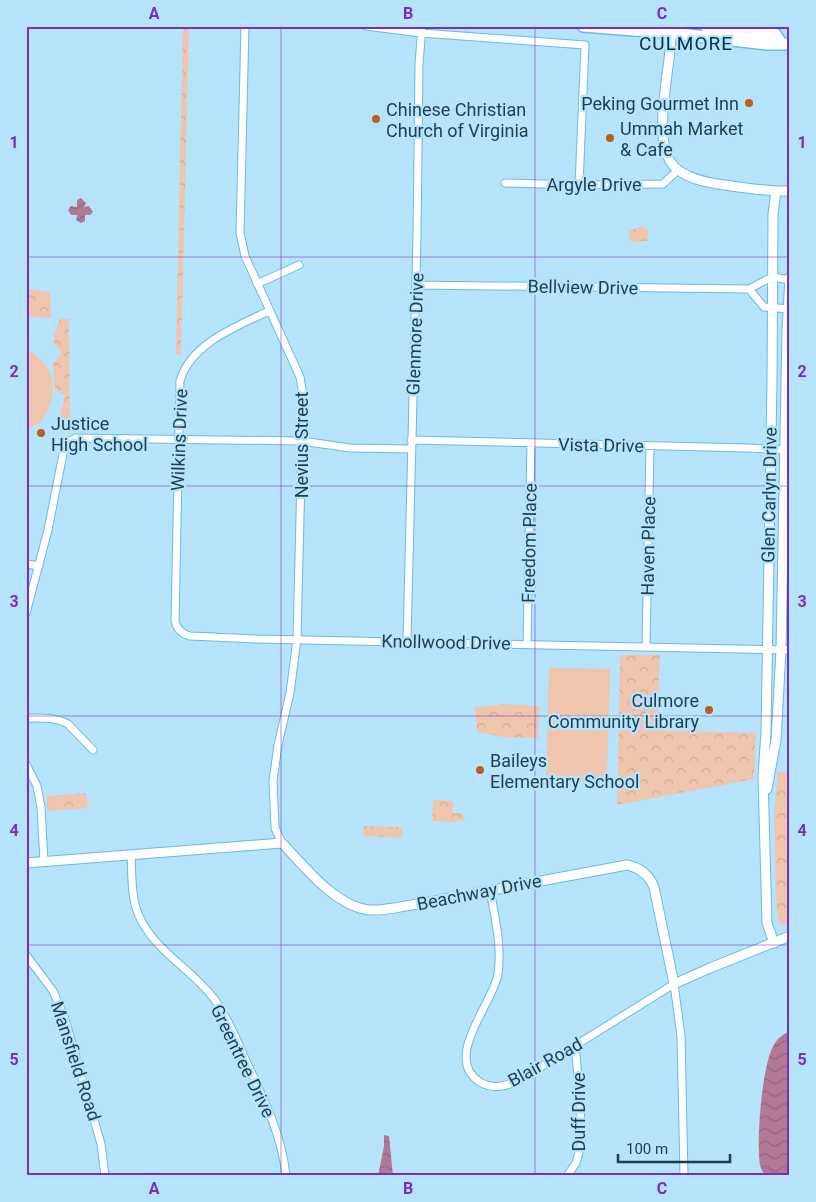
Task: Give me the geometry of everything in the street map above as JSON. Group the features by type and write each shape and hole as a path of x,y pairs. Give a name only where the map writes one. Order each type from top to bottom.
{"main road":[{"path":"583,26 671,30 766,44 785,43"},
{"path":"706,26 774,34 785,43"}],"street":[{"name":"Nevius Street","path":"245,26 240,233 245,256 300,377 303,395 297,639 290,693 274,764 273,781 275,828 282,843"},
{"path":"366,26 585,45 579,186"},
{"name":"Glenmore Drive","path":"407,641 421,30"},
{"path":"671,30 662,130 665,150 678,170 703,182 776,192 790,191"},
{"name":"Argyle Drive","path":"505,183 579,186 663,184 678,170"},
{"name":"Glen Carlyn Drive","path":"774,943 767,923 763,776 773,309 773,214 776,192"},
{"path":"257,284 299,265"},
{"path":"772,277 790,279"},
{"name":"Bellview Drive","path":"416,285 749,289 772,277"},
{"name":"Glen Carlyn Drive","path":"764,799 776,740 785,650 790,279"},
{"path":"749,289 764,307 789,310"},
{"name":"Wilkins Drive","path":"176,556 180,382 187,365 195,355 222,333 269,311"},
{"path":"26,612 39,566 64,449 70,441 82,437 179,439 302,442 350,448 411,449"},
{"name":"Vista Drive","path":"411,440 787,450"},
{"name":"Freedom Place","path":"526,644 531,443"},
{"name":"Haven Place","path":"646,646 650,446"},
{"name":"Knollwood Drive","path":"176,556 175,621 176,626 182,633 190,636 785,650"},
{"path":"26,564 39,566"},
{"path":"26,718 55,719 68,724 93,750"},
{"path":"26,764 37,786 41,807 44,862"},
{"path":"26,863 282,843"},
{"name":"Beachway Drive","path":"282,843 330,891 345,902 361,908 383,910 621,865 634,866 641,870 651,880 654,887 674,984 682,1036 684,1176"},
{"name":"Greentree Drive","path":"131,855 135,904 140,919 155,942 196,978 214,999 230,1024 274,1125 282,1151 286,1176"},
{"name":"Blair Road","path":"490,890 499,947 498,972 492,993 468,1042 466,1059 472,1074 476,1078 486,1085 494,1087 511,1084 674,984 790,936"},
{"name":"Mansfield Road","path":"26,955 53,991 59,1003 101,1144 105,1176"},
{"name":"Duff Drive","path":"567,1176 576,1163 581,1145 580,1096 575,1046"}],"green space":[{"path":"183,26 189,26 181,355 176,354"},
{"path":"642,226 648,230 648,241 632,242 629,239 629,231"},
{"path":"26,289 50,292 51,318 26,317"},
{"path":"60,319 69,319 70,421 63,427 60,415 65,395 55,390 53,363 62,354 54,343 54,335"},
{"path":"26,350 33,353 50,372 53,389 52,398 45,415 40,422 26,430"},
{"path":"620,655 660,655 657,730 756,733 754,779 617,805"},
{"path":"549,668 610,669 607,782 546,781"},
{"path":"505,704 539,706 538,738 503,737 477,732 475,707"},
{"path":"778,772 790,773 790,924 780,925 776,905 774,812"},
{"path":"86,793 88,808 48,811 46,796"},
{"path":"433,800 453,801 453,813 463,814 465,820 452,822 432,821"},
{"path":"364,826 402,827 402,838 364,836"}],"water":[{"path":"81,198 86,203 84,207 89,206 93,212 90,215 85,215 85,221 81,223 76,220 77,215 71,215 68,210 71,206 77,207 77,200"},
{"path":"790,1031 790,1176 765,1176 760,1165 759,1154 763,1083 770,1052 778,1039"},
{"path":"384,1135 389,1136 393,1176 378,1176 384,1146"}],"place":[{"name":"Peking Gourmet Inn","path":"749,103"},
{"name":"Chinese Christian Church of Virginia","path":"376,119"},
{"name":"Ummah Market & Cafe","path":"610,138"},
{"name":"Justice High School","path":"41,433"},
{"name":"Culmore Community Library","path":"709,710"},
{"name":"Baileys Elementary School","path":"480,770"}],"district":[{"name":"CULMORE","path":"686,43"}]}
